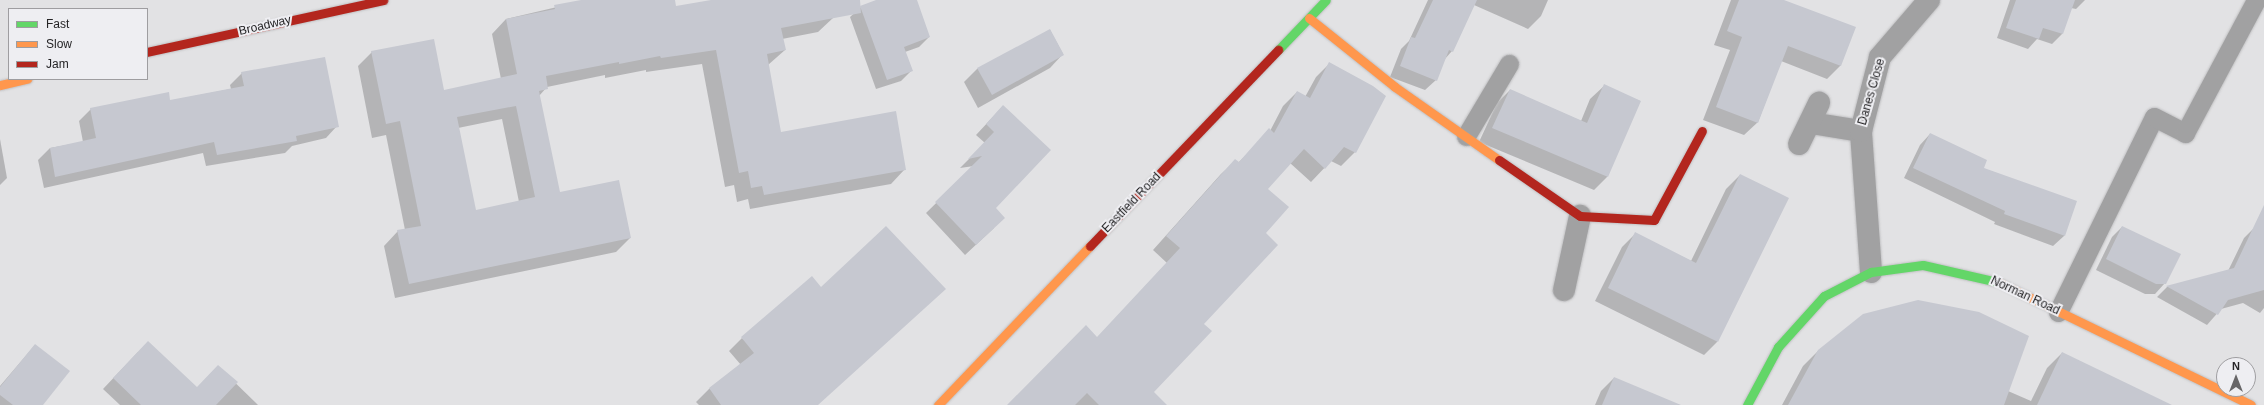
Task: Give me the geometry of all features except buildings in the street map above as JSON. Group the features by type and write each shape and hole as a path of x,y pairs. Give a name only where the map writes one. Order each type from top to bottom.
{"street":[{"name":"Broadway","path":"148,52 383,0"},
{"name":"Eastfield Road","path":"938,405 1326,0"},
{"name":"Danes Close","path":"1870,272 1860,131 1880,57 1929,0"},
{"path":"1309,18 1395,87 1580,216 1654,220 1702,131"},
{"path":"0,85 22,80"},
{"path":"1799,144 1815,113 1860,131"},
{"path":"1564,290 1580,216"},
{"name":"Norman Road","path":"1747,405 1778,347 1824,296 1870,272 1923,265 1990,278 2251,405"}],"lane":[{"path":"2058,312 2154,117 2185,133 2256,0"},
{"path":"1466,136 1509,64"}],"traffic: fast":[{"path":"1278,50 1326,0"},
{"path":"1747,405 1778,347 1824,296 1871,272 1923,265 1998,282"}],"traffic: slow":[{"path":"1309,18 1395,87 1499,160"},
{"path":"0,85 22,80"},
{"path":"938,405 1090,246"},
{"path":"1998,282 2251,405"}],"traffic: jam":[{"path":"148,52 383,0"},
{"path":"1090,246 1278,50"},
{"path":"1499,160 1580,216 1654,220 1702,131"}]}
